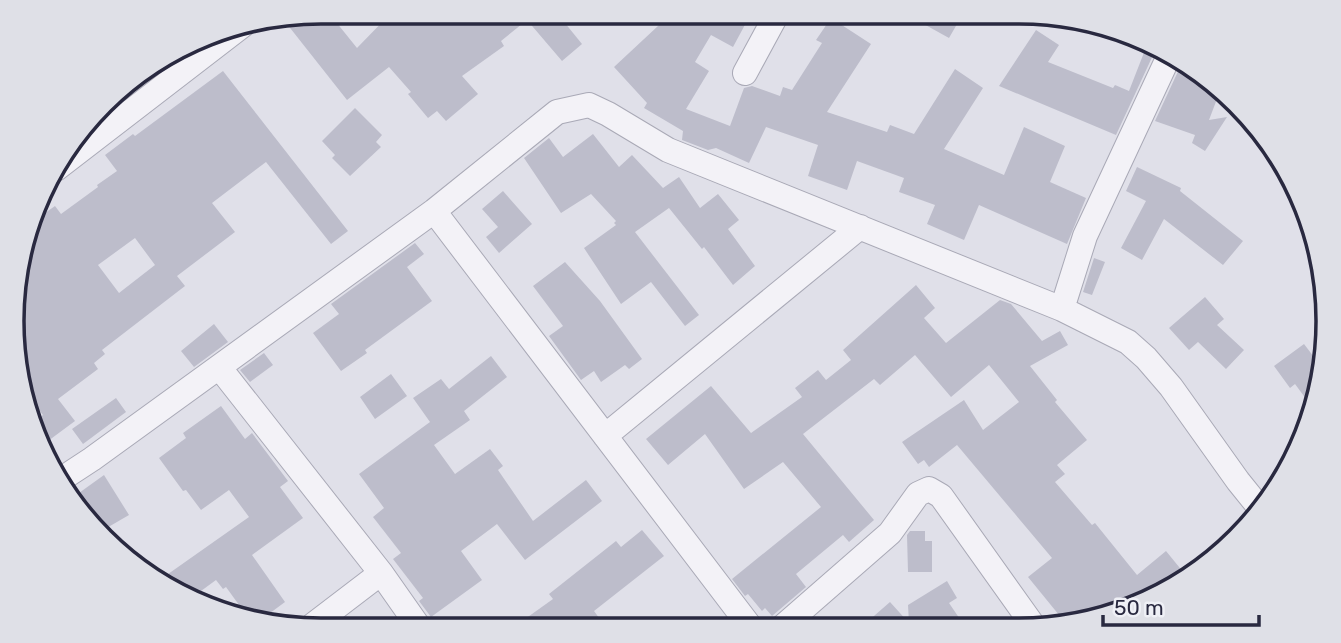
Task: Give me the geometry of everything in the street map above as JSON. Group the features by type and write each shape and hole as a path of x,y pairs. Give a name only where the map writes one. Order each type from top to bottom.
{"street":[{"path":"745,73 771,25"},
{"path":"77,154 221,42"},
{"path":"1062,309 1085,236 1166,63"},
{"path":"67,475 434,211 557,112 589,105 668,150 1062,309 1128,342 1171,387 1255,502"},
{"path":"434,211 744,618"},
{"path":"605,436 860,227"},
{"path":"219,367 381,573 413,618"},
{"path":"793,618 890,533 918,494 929,489 941,496 1028,618"},
{"path":"322,618 381,573"}],"building":[{"path":"338,25 357,48 379,25 521,25 501,41 504,46 462,76 478,94 446,121 437,111 428,118 408,94 411,92 389,67 347,100 289,26"},
{"path":"531,25 567,25 582,44 562,61"},
{"path":"659,25 745,25 733,47 711,35 695,62 709,71 686,109 730,126 744,88 752,86 780,96 783,87 792,90 822,43 816,40 826,25 842,25 871,44 827,112 887,132 890,125 914,134 955,69 983,88 944,149 1004,175 1024,127 1065,146 1050,182 1086,198 1067,244 979,205 964,240 927,224 935,205 899,192 904,178 857,161 847,190 808,176 818,145 766,127 749,163 716,148 708,150 682,140 683,131 644,108 647,103 614,67"},
{"path":"926,25 956,25 949,38"},
{"path":"1036,30 1059,45 1048,62 1113,88 1115,85 1129,91 1144,52 1153,56 1116,135 999,86"},
{"path":"223,71 348,231 331,244 266,162 212,203 235,232 177,276 185,286 102,350 105,354 94,363 98,369 58,399 75,421 49,440 30,379 24,322 30,264 40,226 45,213 55,206 61,214 117,171 105,155 133,134 135,136","holes":["135,238 155,265 119,293 98,265"]},
{"path":"1178,71 1217,100 1209,120 1227,117 1205,151 1192,143 1195,135 1155,121"},
{"path":"355,108 382,135 376,142 381,147 350,176 332,158 335,155 322,141"},
{"path":"593,134 619,167 632,155 663,188 679,177 700,208 718,194 739,220 728,229 755,266 733,285 669,208 635,232 699,315 685,326 651,282 621,304 584,248 616,225 616,221 591,194 561,213 524,158 549,138 563,157"},
{"path":"1137,167 1181,188 1180,191 1243,241 1223,265 1164,219 1142,260 1121,248 1146,201 1126,191"},
{"path":"503,191 532,224 499,253 486,237 498,227 482,209"},
{"path":"415,243 424,254 407,267 432,301 341,371 313,333 339,314 331,304"},
{"path":"1094,258 1105,262 1092,295 1083,292"},
{"path":"565,262 600,301 642,359 629,369 625,365 601,382 594,371 581,380 549,336 563,326 533,286"},
{"path":"916,285 935,308 924,318 946,343 1000,300 1011,304 1042,341 1060,331 1068,345 1030,366 1057,400 1055,402 1087,440 1057,465 1065,474 1055,482 1092,525 1095,523 1137,575 1166,551 1182,570 1151,588 1115,603 1060,616 1028,577 1052,558 957,445 929,467 924,460 918,464 902,442 964,400 983,430 1019,402 989,365 951,397 915,355 880,385 874,379 803,434 874,520 849,542 843,535 796,574 806,587 772,616 765,608 762,611 748,594 745,596 732,579 821,507 783,462 744,489 705,434 668,465 646,439 711,386 751,433 802,397 795,388 818,370 826,380 851,360 843,350"},
{"path":"1205,297 1224,319 1217,325 1244,350 1226,369 1198,342 1189,350 1169,328"},
{"path":"214,324 228,342 194,367 181,351"},
{"path":"1304,344 1314,357 1306,399 1295,384 1290,388 1274,366"},
{"path":"264,353 273,365 250,382 240,370"},
{"path":"491,356 507,377 464,411 470,420 434,445 455,474 490,449 503,466 498,470 533,521 586,480 602,501 525,560 497,524 461,551 482,580 431,617 419,601 423,598 393,559 401,553 373,517 384,508 359,474 430,422 413,398 441,379 449,389"},
{"path":"391,374 407,396 375,419 360,397"},
{"path":"116,398 126,412 83,444 72,429"},
{"path":"221,406 245,439 252,433 288,481 280,487 303,518 252,555 285,602 269,614 240,607 226,587 223,589 216,580 199,592 167,575 249,517 229,490 201,510 186,490 183,491 159,458 186,438 183,433"},
{"path":"104,475 129,515 107,528 79,493"},
{"path":"642,530 664,556 594,611 599,618 526,618 553,599 549,594 616,541 621,547"},
{"path":"910,531 925,531 925,541 932,541 932,572 908,572 907,535"},
{"path":"947,581 957,598 949,603 959,618 909,618 908,605"},
{"path":"890,602 904,618 872,618"}]}
